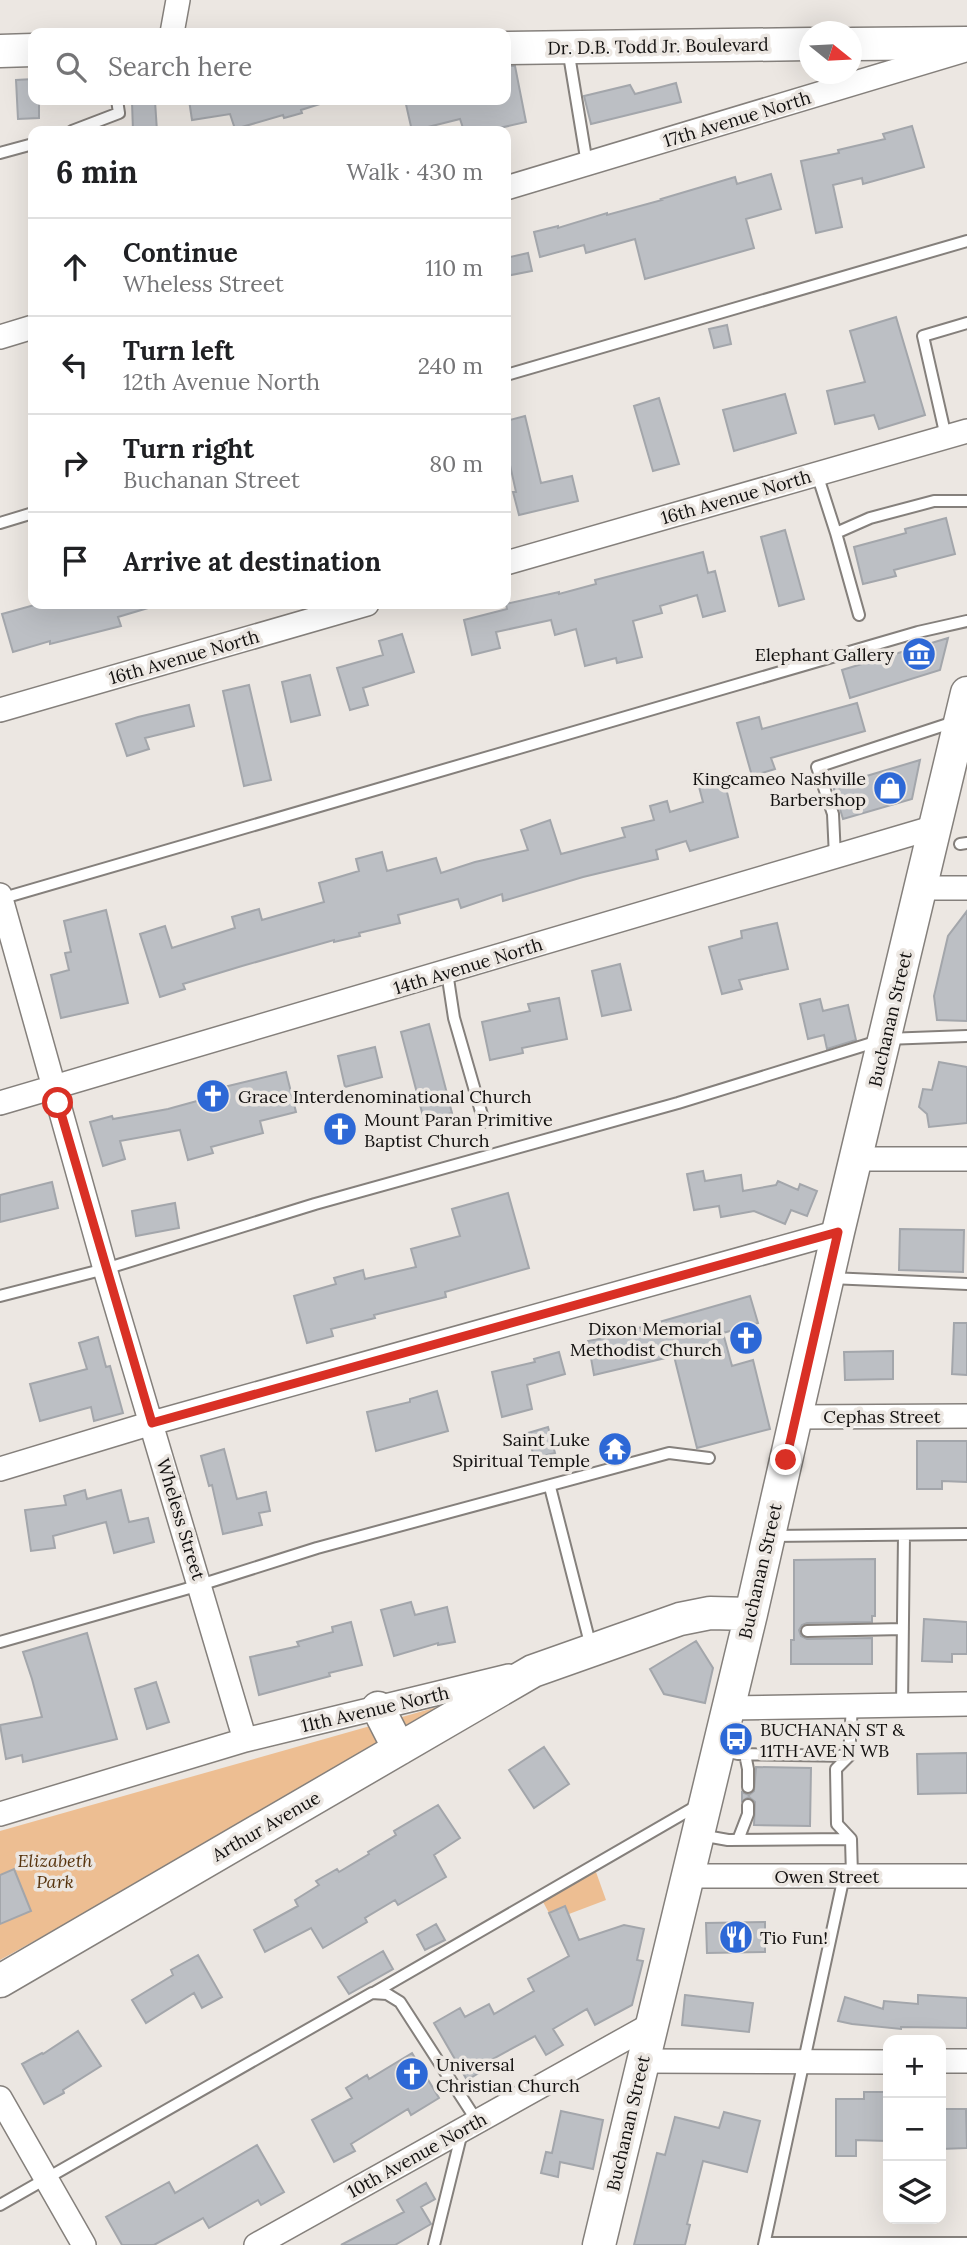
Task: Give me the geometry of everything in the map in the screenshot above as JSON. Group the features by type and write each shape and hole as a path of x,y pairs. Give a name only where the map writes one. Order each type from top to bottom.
{"street":[{"path":"173,28 178,0"},
{"path":"862,44 967,43"},
{"name":"Dr. D.B. Todd Jr. Boulevard","path":"511,48 799,44"},
{"path":"0,51 28,50"},
{"name":"17th Avenue North","path":"511,187 967,50"},
{"path":"0,337 28,329"},
{"name":"16th Avenue North","path":"511,562 957,434"},
{"name":"16th Avenue North","path":"0,710 350,609"},
{"name":"Buchanan Street","path":"599,2245 705,1801 731,1752 727,1708 921,888 954,838 965,712"},
{"name":"14th Avenue North","path":"0,1103 835,857 954,838"},
{"path":"921,888 967,888"},
{"name":"Wheless Street","path":"0,898 53,1088 245,1740"},
{"path":"857,1159 967,1159"},
{"path":"0,1469 152,1423 838,1232"},
{"name":"Cephas Street","path":"796,1417 967,1416"},
{"name":"11th Avenue North","path":"0,1814 245,1740 533,1671 680,1619 710,1613 751,1614"},
{"name":"Arthur Avenue","path":"0,1981 533,1671"},
{"path":"727,1708 967,1704"},
{"path":"378,1708 399,1749"},
{"name":"Owen Street","path":"688,1876 967,1876"},
{"name":"10th Avenue North","path":"256,2245 652,2024"},
{"path":"642,2061 883,2062"},
{"path":"946,2061 967,2061"},
{"path":"0,2098 84,2245"}],"lane":[{"path":"568,46 587,164"},
{"path":"85,126 119,113 118,105"},
{"path":"0,153 28,145"},
{"path":"511,374 967,242"},
{"path":"957,434 923,336 967,323"},
{"path":"817,474 859,615"},
{"path":"836,533 870,518 934,501 967,501"},
{"path":"0,523 28,515"},
{"path":"0,898 878,643 967,621"},
{"path":"835,857 833,814 817,766 965,712"},
{"path":"447,972 454,1018 484,1122"},
{"path":"0,1296 106,1269 315,1204 678,1103 885,1039 967,1036"},
{"path":"827,1278 967,1284"},
{"path":"0,1642 200,1585 317,1548 669,1453 709,1458"},
{"path":"550,1487 592,1649"},
{"path":"768,1536 967,1534"},
{"path":"902,1705 904,1535"},
{"path":"807,1631 903,1629"},
{"path":"852,1706 849,1756 836,1769 837,1824 851,1839 848,1876 803,2062 764,2244 967,2243"},
{"path":"731,1752 849,1756"},
{"path":"731,1752 748,1769 748,1787"},
{"path":"0,2205 705,1801"},
{"path":"738,1840 748,1814 748,1805"},
{"path":"697,1835 738,1840 851,1839"},
{"path":"372,1993 387,1994 400,2002 470,2125 434,2245"}],"green space":[{"name":"Elizabeth Park","path":"476,1696 0,1960 0,1831"},
{"path":"596,1872 606,1900 569,1914 565,1906 549,1913 542,1900"}],"building":[{"path":"511,66 515,66 526,122 508,126 462,126 460,119 432,126 411,126 406,105 511,105"},
{"path":"28,79 28,105 39,105 39,118 18,119 16,80"},
{"path":"676,83 681,102 591,124 584,96 630,85 635,94"},
{"path":"132,105 155,105 157,126 133,126"},
{"path":"190,105 317,105 301,110 302,113 284,118 283,115 245,126 234,126 230,114 192,120"},
{"path":"912,126 924,167 863,184 862,178 833,185 842,227 816,233 801,161 885,139 883,134"},
{"path":"771,174 781,209 746,219 754,248 645,279 635,239 586,253 584,245 540,257 534,232 662,200 735,177 737,184"},
{"path":"528,253 532,271 511,275 511,257"},
{"path":"896,317 925,415 879,429 874,415 835,424 827,391 865,382 850,331"},
{"path":"727,325 731,344 714,348 709,329"},
{"path":"785,394 796,433 734,451 723,410"},
{"path":"659,398 679,464 653,471 634,406"},
{"path":"525,416 541,483 572,476 578,501 519,515 511,470 511,420"},
{"path":"946,518 955,554 894,570 896,576 863,584 854,547 906,533 905,529"},
{"path":"785,530 804,599 779,606 761,537"},
{"path":"703,552 708,573 715,571 725,611 703,617 697,595 660,606 662,613 633,621 642,657 617,663 616,658 585,666 576,629 555,635 551,620 496,632 500,648 472,655 464,620 511,609 511,603 596,584 595,580"},
{"path":"28,607 28,609 145,609 118,617 121,626 13,652 2,614"},
{"path":"402,634 414,672 363,688 368,705 350,710 337,668 383,655 379,641"},
{"name":"Elephant Gallery","path":"948,638 940,670 850,698 842,670"},
{"path":"310,675 320,715 291,722 282,682"},
{"path":"249,685 271,780 244,786 223,691"},
{"path":"857,703 865,731 771,758 775,769 752,776 737,723 759,717 762,729"},
{"path":"189,705 194,726 145,738 149,749 127,756 116,724"},
{"path":"920,760 912,799 843,819 833,786"},
{"path":"724,780 738,837 690,851 686,841 656,850 658,859 583,877 503,901 502,894 461,908 458,899 398,915 400,923 183,984 185,989 160,997 140,934 165,926 172,948 235,928 232,917 259,909 262,920 324,902 319,883 359,871 356,859 382,852 387,871 436,858 441,873 528,850 521,830 550,820 561,854 625,837 622,828 654,820 650,806 667,801 670,812 703,802 699,787"},
{"path":"106,910 128,1003 61,1018 51,975 69,970 65,953 71,952 64,921"},
{"path":"967,911 967,1021 937,1020 934,996 948,936"},
{"path":"777,923 788,969 739,980 742,989 722,994 709,947 742,938 741,931"},
{"path":"620,964 631,1010 602,1016 592,971"},
{"path":"559,998 567,1039 522,1048 523,1053 490,1060 482,1022 530,1011 528,1004"},
{"path":"820,999 823,1011 848,1005 856,1040 827,1049 824,1035 808,1039 800,1004"},
{"path":"429,1024 452,1113 424,1120 401,1032"},
{"path":"375,1047 382,1077 345,1087 338,1056"},
{"path":"939,1062 967,1067 967,1123 929,1127 927,1114 919,1107 923,1089 932,1090"},
{"path":"286,1072 296,1112 260,1121 263,1133 211,1147 213,1153 188,1160 180,1130 120,1141 125,1159 103,1166 90,1122 112,1116 113,1119 168,1109 226,1093 224,1087"},
{"path":"703,1171 705,1181 741,1175 743,1191 776,1185 778,1181 798,1190 800,1184 817,1191 807,1216 791,1210 785,1224 754,1211 721,1217 719,1206 694,1210 687,1174"},
{"path":"52,1182 58,1208 0,1222 0,1195"},
{"path":"508,1193 529,1268 445,1292 446,1297 331,1329 333,1336 307,1343 294,1296 336,1284 334,1278 363,1270 365,1279 416,1267 411,1249 460,1236 452,1209"},
{"path":"175,1203 179,1228 136,1236 132,1211"},
{"path":"900,1229 964,1230 963,1272 899,1270"},
{"path":"750,1296 758,1323 723,1333 732,1366 753,1360 770,1429 697,1448 674,1356 594,1375 588,1341 631,1333 631,1330"},
{"path":"954,1323 967,1323 967,1375 952,1374"},
{"path":"98,1337 106,1367 110,1366 123,1413 94,1421 91,1407 40,1421 30,1384 87,1369 79,1343"},
{"path":"893,1351 893,1379 845,1380 844,1352"},
{"path":"559,1352 565,1374 527,1385 532,1409 502,1417 492,1372 535,1362 534,1359"},
{"path":"437,1391 448,1431 376,1451 367,1412 410,1402 410,1399"},
{"path":"548,1427 555,1453 534,1458 528,1433"},
{"path":"917,1441 967,1441 967,1482 942,1481 942,1489 917,1489"},
{"path":"224,1449 237,1499 266,1492 270,1511 259,1513 262,1525 223,1534 212,1485 209,1486 201,1456"},
{"path":"85,1490 87,1499 121,1490 129,1522 148,1518 154,1542 114,1553 106,1522 53,1536 55,1548 31,1551 25,1510 66,1505 64,1496"},
{"path":"875,1559 875,1616 872,1616 872,1622 807,1623 799,1630 801,1636 807,1639 872,1638 872,1664 791,1664 791,1640 794,1640 794,1560"},
{"path":"411,1602 415,1615 447,1607 455,1642 438,1643 394,1656 381,1610"},
{"path":"924,1619 967,1622 967,1654 952,1654 952,1662 922,1661"},
{"path":"351,1622 362,1665 259,1695 250,1657 299,1646 297,1642 333,1632 332,1627"},
{"path":"87,1633 117,1739 23,1762 22,1755 6,1759 0,1725 42,1717 23,1652"},
{"path":"696,1641 713,1668 705,1703 664,1694 650,1669"},
{"path":"156,1682 169,1722 147,1729 135,1689"},
{"path":"544,1747 569,1784 534,1808 509,1770"},
{"path":"967,1753 967,1793 918,1794 917,1754"},
{"path":"756,1767 811,1768 810,1826 754,1825 755,1802 749,1797 742,1801 742,1792 749,1795 754,1791"},
{"path":"438,1805 460,1838 434,1855 446,1877 398,1905 395,1900 365,1918 367,1922 323,1948 311,1928 265,1952 254,1930 298,1906 295,1900 319,1885 316,1881 337,1869 339,1872 369,1854 368,1852 396,1835 394,1831"},
{"path":"14,1869 31,1911 0,1924 0,1875"},
{"path":"565,1906 579,1940 624,1925 644,1929 637,1960 643,1961 632,2005 595,2025 587,2009 553,2029 563,2045 546,2055 535,2036 489,2061 492,2065 467,2080 434,2023 460,2008 465,2017 489,2004 494,2014 534,1991 528,1979 569,1956 549,1913"},
{"name":"Tio Fun!","path":"765,1922 765,1952 707,1953 706,1923"},
{"path":"436,1924 445,1940 425,1950 417,1935"},
{"path":"383,1951 393,1969 349,1994 338,1977"},
{"path":"198,1955 222,1997 202,2008 194,1993 146,2023 132,2000 173,1975 171,1970"},
{"path":"685,1995 753,2003 749,2032 682,2025"},
{"path":"918,1995 967,1998 967,2028 901,2029 838,2021 845,1997 883,2009 884,2001 918,2004"},
{"path":"78,2031 101,2066 44,2104 22,2064"},
{"path":"412,2053 439,2098 411,2115 408,2109 351,2144 355,2151 334,2162 312,2120 352,2098 346,2088 367,2075 369,2079"},
{"path":"864,2092 883,2092 883,2141 856,2140 856,2156 836,2156 836,2099 864,2099"},
{"path":"946,2109 966,2109 967,2148 946,2149"},
{"path":"561,2111 603,2120 593,2169 560,2162 558,2177 541,2173 546,2152 552,2153"},
{"path":"724,2112 760,2121 747,2172 703,2161 687,2224 690,2225 685,2245 634,2245 657,2153 665,2155 675,2117 719,2128"},
{"path":"257,2145 284,2192 261,2205 258,2200 209,2228 203,2218 154,2245 122,2245 106,2217 169,2182 175,2193"},
{"path":"426,2183 435,2199 421,2207 431,2224 395,2245 341,2245 404,2212 397,2200"}],"place":[{"name":"Elephant Gallery","path":"919,654"},
{"name":"Kingcameo Nashville Barbershop","path":"890,788"},
{"name":"Grace Interdenominational Church","path":"213,1096"},
{"name":"Mount Paran Primitive Baptist Church","path":"340,1129"},
{"name":"Dixon Memorial Methodist Church","path":"746,1338"},
{"name":"Saint Luke Spiritual Temple","path":"615,1449"},
{"name":"BUCHANAN ST & 11TH AVE N WB","path":"736,1739"},
{"name":"Tio Fun!","path":"736,1937"},
{"name":"Universal Christian Church","path":"412,2074"}],"route":[{"path":"58,1103 152,1423 838,1232 786,1460"}]}
